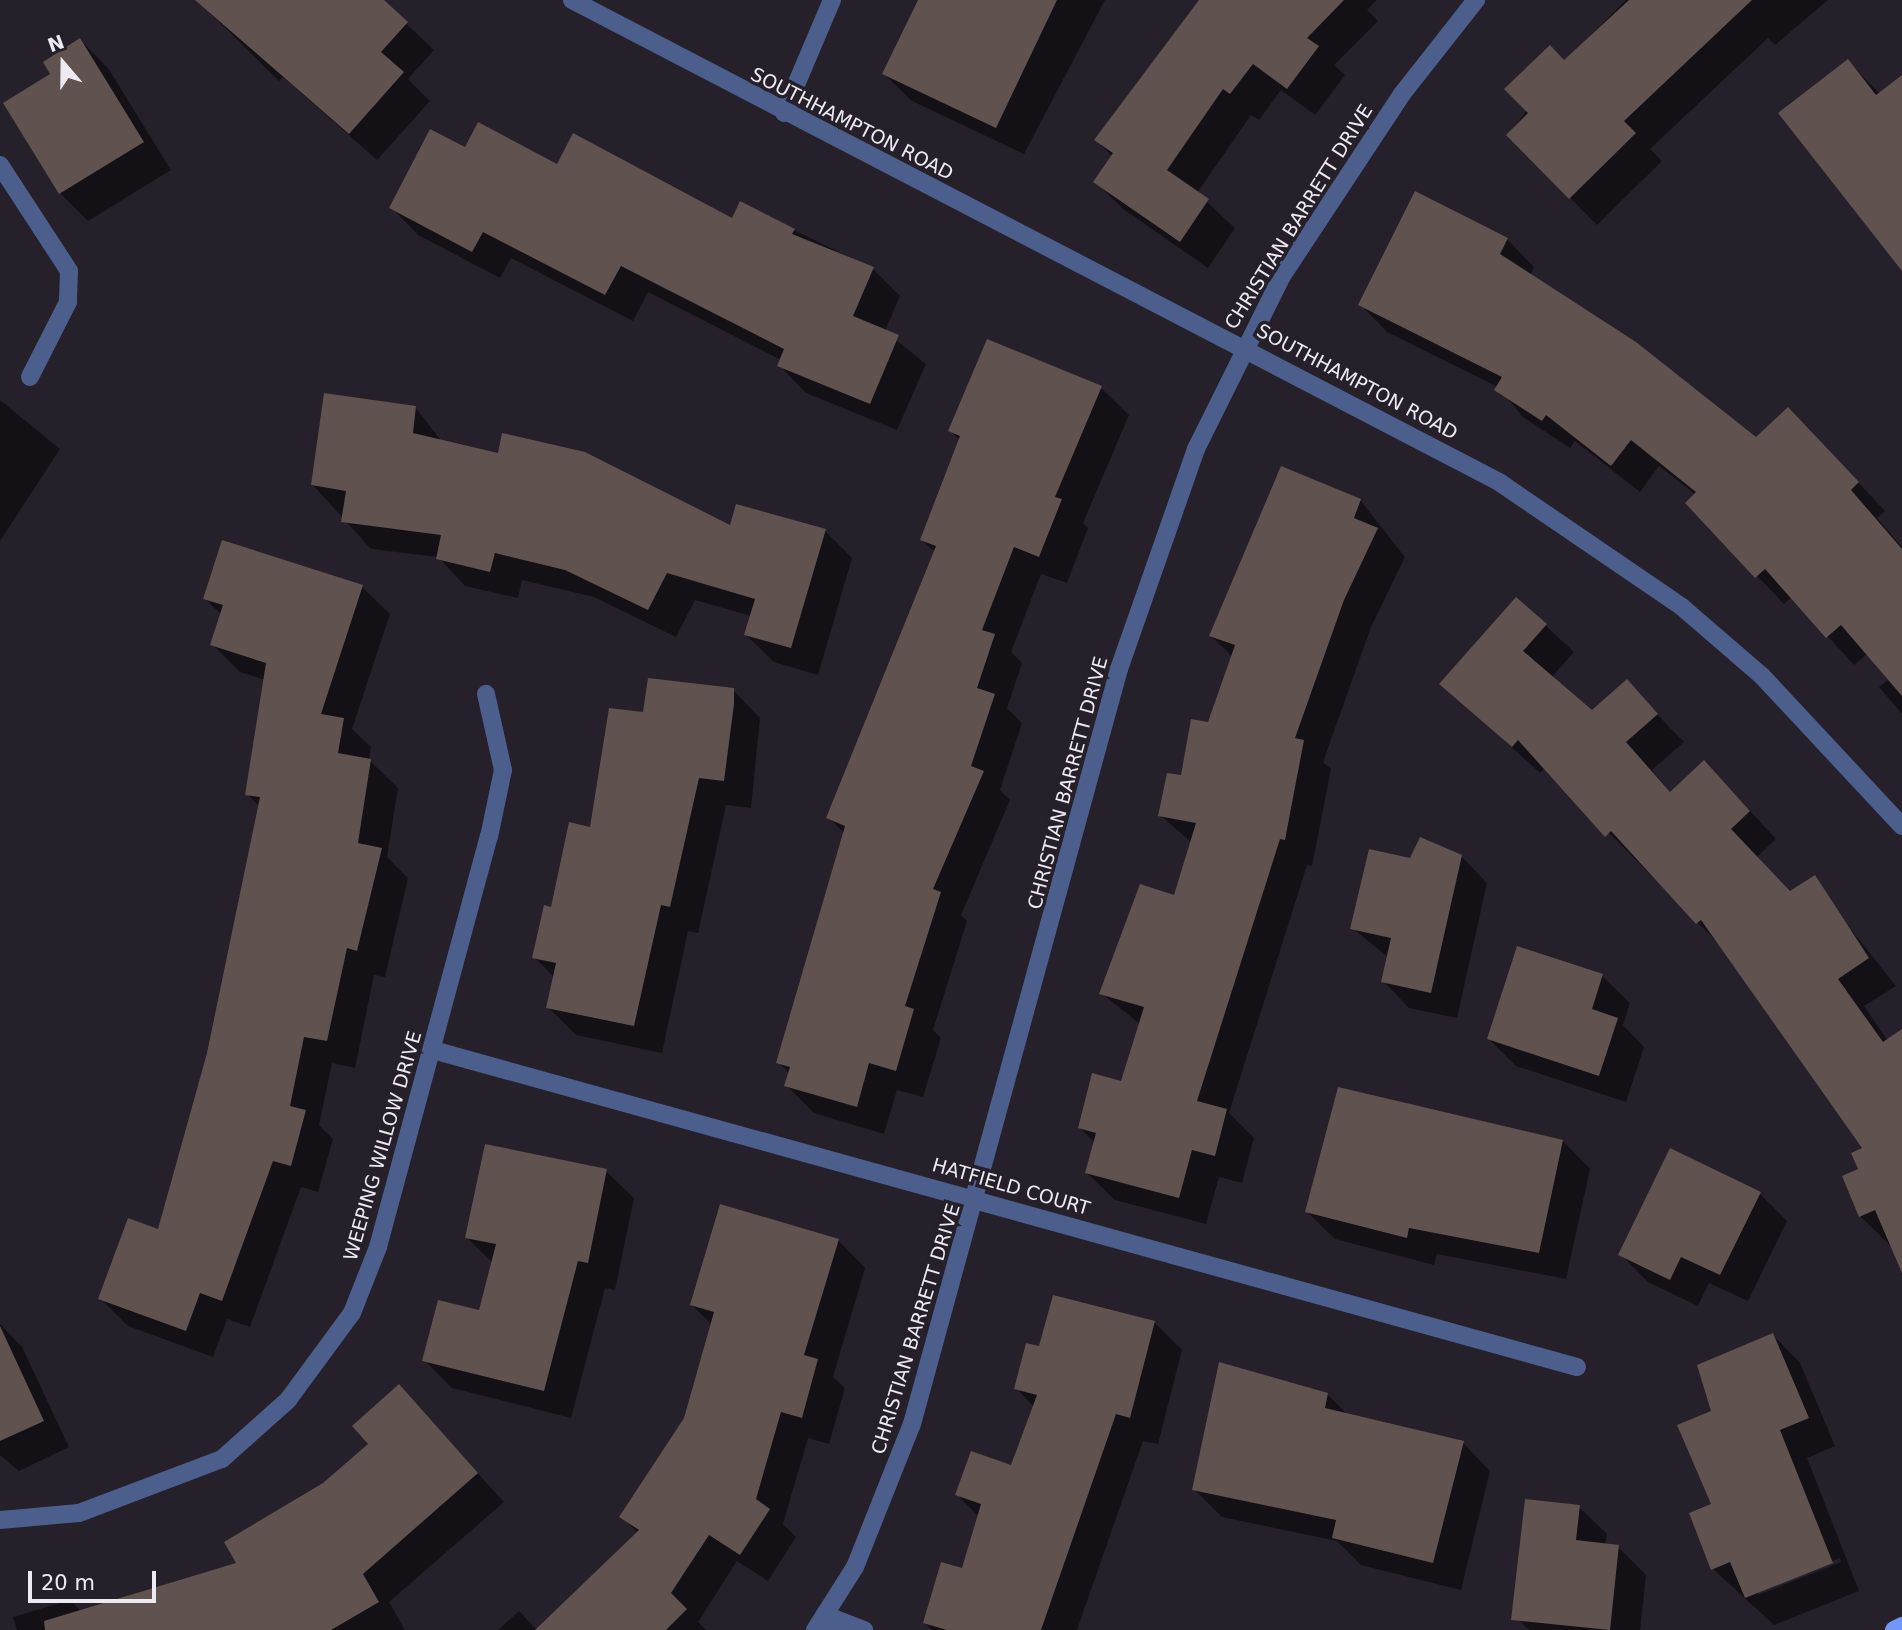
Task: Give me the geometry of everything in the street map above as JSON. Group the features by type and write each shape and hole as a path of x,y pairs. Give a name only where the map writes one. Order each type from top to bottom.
{"main road":[{"path":"1894,1630 1902,1626"}],"street":[{"name":"SOUTHHAMPTON ROAD","path":"572,0 784,113 1243,345 1499,482 1670,599 1762,677 1902,826"},
{"path":"784,113 832,0"},
{"name":"CHRISTIAN BARRETT DRIVE","path":"820,1623 855,1566 912,1424 977,1200 1153,561 1243,345 1402,93 1476,0"},
{"path":"0,165 69,271 68,302 30,377"},
{"name":"WEEPING WILLOW DRIVE","path":"0,1520 79,1513 164,1485 222,1459 288,1400 352,1313 379,1247 433,1050 503,770 486,694"},
{"name":"HATFIELD COURT","path":"433,1050 1577,1367"},
{"path":"820,1623 836,1630"},
{"path":"820,1623 863,1630"}],"building":[{"path":"195,0 384,0 408,22 381,52 404,72 349,134"},
{"path":"918,0 1057,0 996,128 882,74"},
{"path":"1199,0 1344,0 1307,38 1319,46 1287,89 1253,64 1230,94 1223,89 1167,170 1209,199 1180,242 1093,182 1113,153 1094,140"},
{"path":"1629,0 1752,0 1624,121 1636,133 1569,199 1506,135 1528,113 1504,89 1550,45 1564,60"},
{"path":"80,38 144,142 59,194 3,103 50,74 43,62"},
{"path":"1848,59 1876,95 1902,75 1902,271 1778,113"},
{"path":"478,122 557,164 573,133 732,218 740,201 795,229 792,234 874,267 853,316 899,335 870,404 777,366 784,349 621,266 605,295 483,232 472,252 389,208 430,129 465,147"},
{"path":"1415,191 1508,238 1500,254 1636,342 1756,437 1788,407 1859,482 1851,490 1902,549 1902,696 1841,625 1826,638 1765,569 1755,578 1685,503 1696,492 1631,440 1611,466 1546,415 1542,421 1494,390 1502,377 1358,305"},
{"path":"987,339 1102,386 1055,497 1062,499 1039,557 1014,547 982,630 995,634 977,688 995,694 971,766 984,771 933,889 941,892 905,1006 914,1009 896,1071 869,1063 857,1107 784,1086 790,1067 776,1063 845,826 826,818 936,546 920,540 960,436 948,431"},
{"path":"324,393 416,406 413,433 498,453 502,433 585,452 730,525 736,504 826,529 791,648 744,635 755,599 667,573 648,610 565,570 495,553 490,572 436,559 441,535 341,522 346,491 311,485"},
{"path":"1281,466 1361,499 1354,518 1378,528 1344,600 1295,738 1304,740 1285,840 1280,839 1197,1101 1227,1109 1215,1156 1192,1150 1179,1198 1085,1173 1096,1133 1078,1128 1092,1073 1121,1081 1144,1007 1099,994 1140,884 1174,895 1196,823 1158,816 1167,773 1181,775 1191,719 1208,722 1235,645 1209,636"},
{"path":"222,540 363,585 321,714 344,718 338,753 371,759 358,843 382,848 357,951 347,948 327,1041 304,1037 290,1106 306,1110 291,1166 273,1161 222,1301 200,1293 186,1331 98,1299 128,1218 158,1229 207,1053 260,797 245,795 266,663 210,645 223,605 203,599"},
{"path":"1516,597 1547,624 1523,651 1592,710 1627,679 1658,714 1626,742 1670,792 1704,760 1750,811 1731,829 1790,891 1815,875 1869,958 1838,979 1883,1042 1902,1029 1902,1273 1875,1210 1859,1217 1842,1176 1858,1169 1851,1153 1862,1148 1701,920 1696,924 1611,831 1605,837 1518,740 1512,747 1439,684"},
{"path":"648,678 734,688 734,704 724,781 699,778 670,907 661,905 634,1026 546,1008 556,963 532,958 544,905 551,907 569,822 590,827 609,708 643,712"},
{"path":"1420,837 1462,855 1431,993 1381,982 1391,938 1350,929 1369,849 1410,858"},
{"path":"1517,946 1603,974 1592,1009 1618,1018 1599,1076 1487,1039"},
{"path":"1338,1087 1563,1140 1539,1253 1409,1228 1407,1238 1305,1212"},
{"path":"485,1144 607,1169 588,1263 578,1261 544,1391 422,1361 438,1300 479,1310 496,1244 465,1238"},
{"path":"1670,1148 1761,1192 1720,1275 1681,1257 1670,1280 1618,1255"},
{"path":"720,1204 839,1239 804,1355 818,1359 802,1418 781,1412 756,1499 770,1509 740,1555 709,1535 671,1593 687,1609 666,1630 535,1630 639,1530 619,1517 684,1418 714,1312 690,1305"},
{"path":"1053,1295 1155,1321 1130,1418 1116,1414 1041,1630 947,1630 923,1623 941,1562 962,1568 981,1504 955,1495 971,1451 1011,1465 1037,1395 1014,1389 1026,1343 1039,1346"},
{"path":"0,1326 44,1421 0,1441"},
{"path":"1773,1333 1809,1418 1780,1430 1833,1563 1745,1598 1730,1562 1711,1570 1689,1513 1711,1504 1677,1425 1711,1411 1697,1365"},
{"path":"1219,1362 1328,1393 1325,1408 1464,1441 1433,1563 1332,1538 1336,1520 1192,1490"},
{"path":"399,1384 478,1473 363,1574 379,1602 331,1630 45,1630 44,1621 236,1563 224,1542 323,1483 368,1444 352,1426"},
{"path":"1525,1499 1580,1505 1576,1540 1619,1545 1610,1630 1511,1620"}]}
